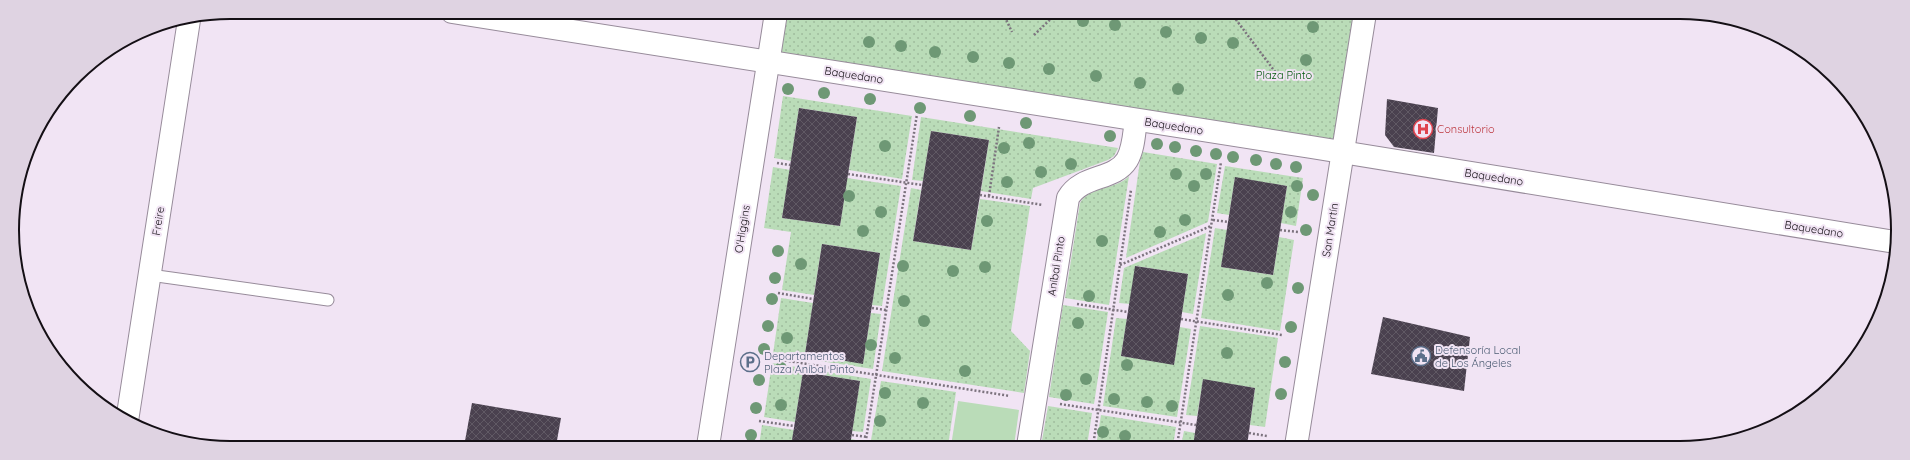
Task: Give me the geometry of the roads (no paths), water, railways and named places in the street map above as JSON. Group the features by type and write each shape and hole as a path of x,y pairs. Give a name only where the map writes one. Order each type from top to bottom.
{"main road":[{"name":"Baquedano","path":"496,19 1343,152 1891,241"},
{"name":"O'Higgins","path":"709,441 775,19"},
{"name":"San Martín","path":"1297,441 1364,19"},
{"name":"Freire","path":"128,415 189,23"},
{"name":"Aníbal Pinto","path":"1029,441 1065,208 1068,198 1078,185 1115,171 1126,161 1131,147 1136,120"}],"lane":[{"path":"150,275 328,300"}],"place":[{"name":"Consultorio","path":"1423,129"},
{"name":"Defensoría Local de Los Ángeles","path":"1421,356"},
{"name":"Departamentos Plaza Aníbal Pinto","path":"750,362"}],"park label":[{"name":"Plaza Pinto","path":"1284,75"}]}
